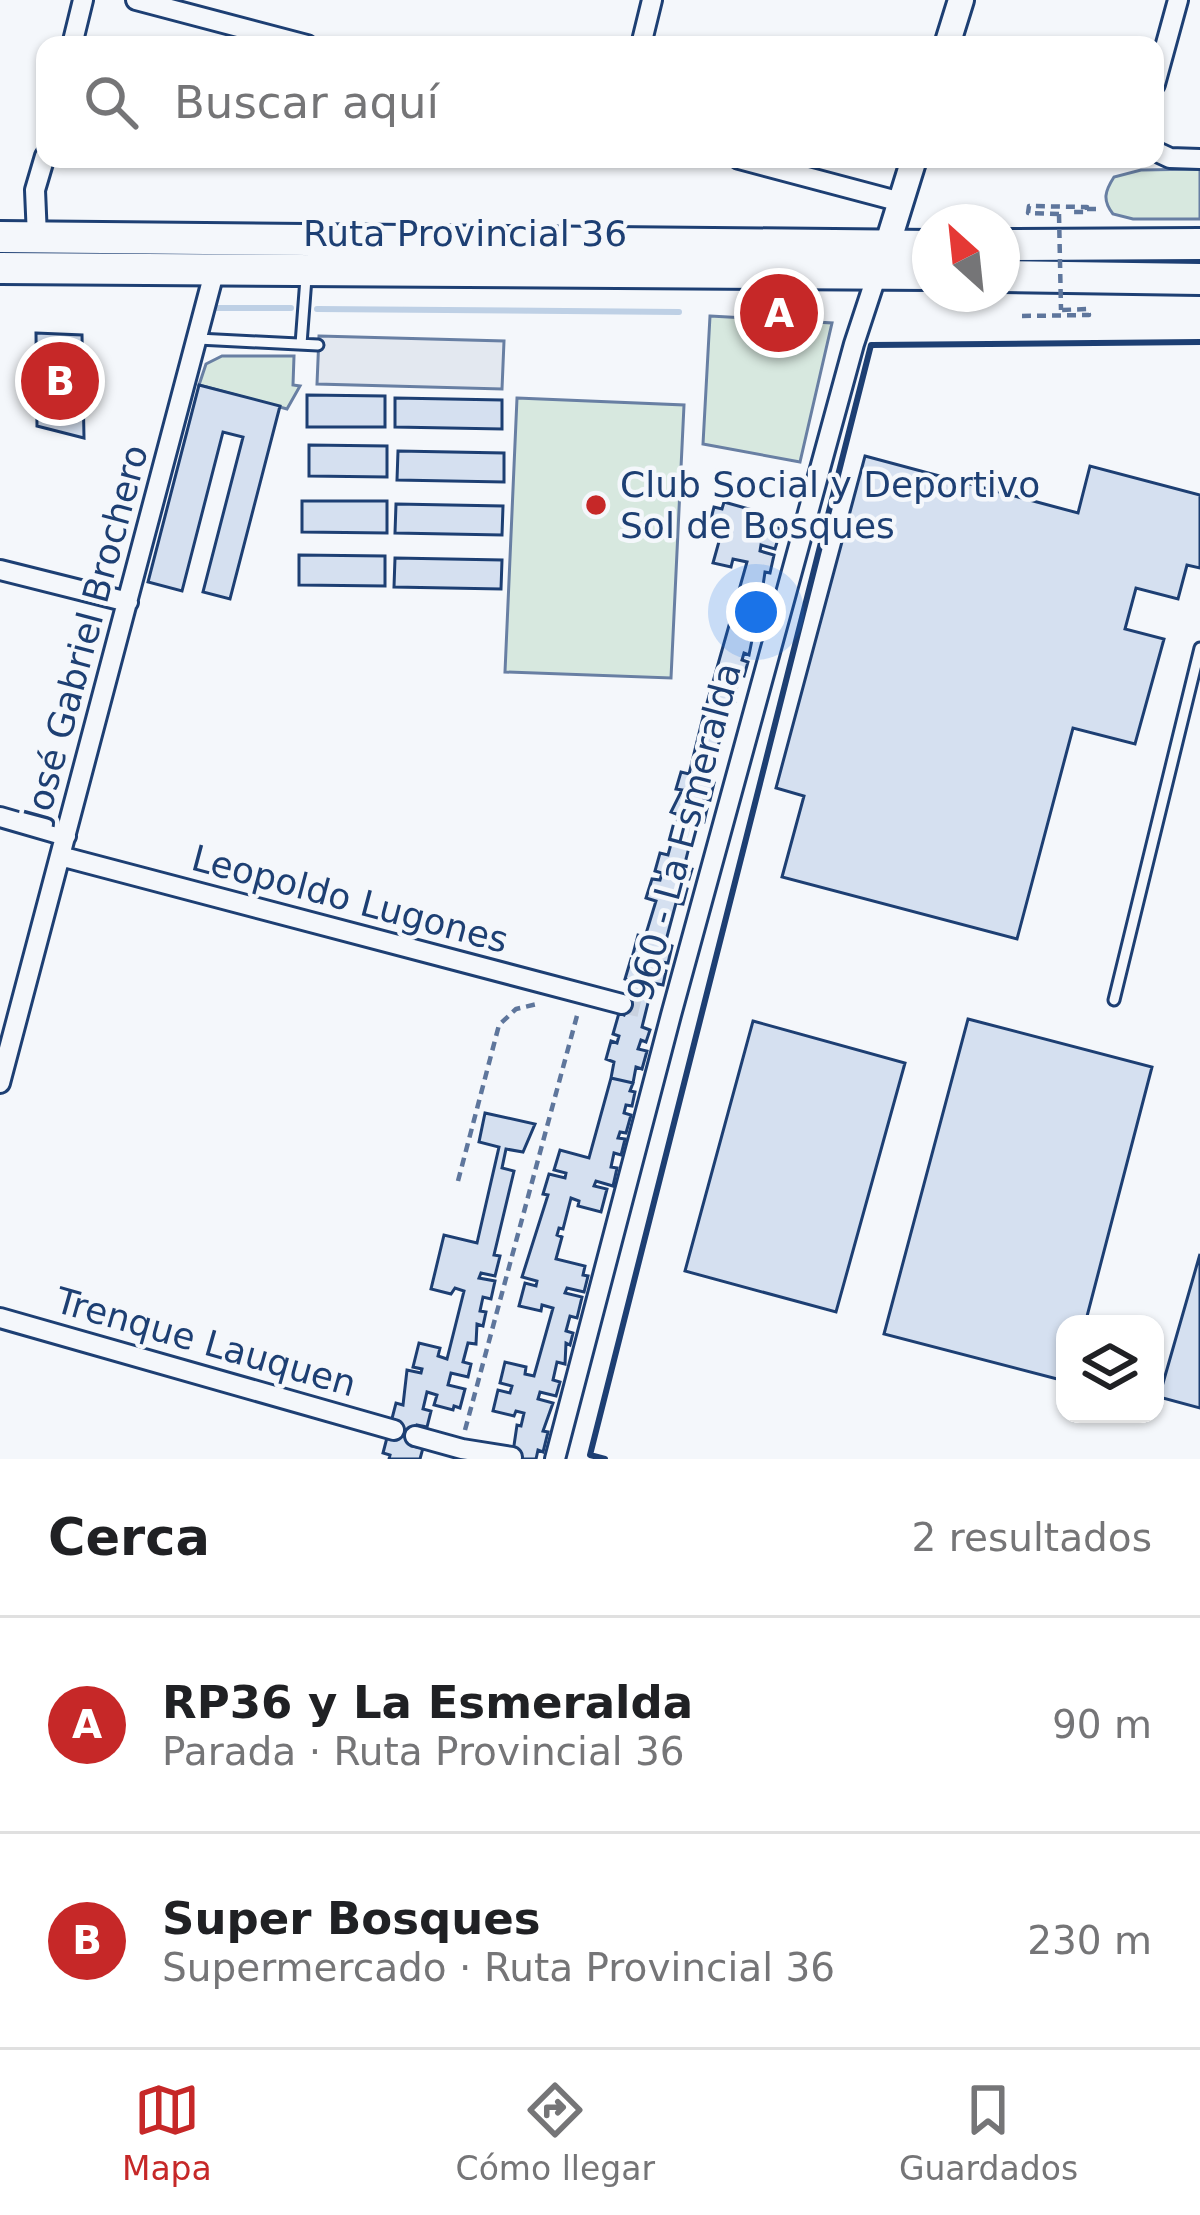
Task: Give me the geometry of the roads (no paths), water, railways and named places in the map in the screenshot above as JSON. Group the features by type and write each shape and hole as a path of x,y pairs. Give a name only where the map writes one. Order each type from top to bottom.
{"main road":[{"name":"Ruta Provincial 36","path":"0,237 912,246"},
{"path":"1020,245 1200,244"},
{"name":"Ruta Provincial 36","path":"0,268 912,274"},
{"path":"1020,276 1200,279"}],"street":[{"path":"74,36 83,0"},
{"path":"136,0 274,36"},
{"path":"643,36 652,0"},
{"path":"950,36 961,0"},
{"path":"1164,51 1178,0"},
{"path":"1164,155 1200,159"},
{"path":"37,237 35,190 41,168"},
{"path":"773,168 901,202"},
{"name":"960 - La Esmeralda","path":"555,1459 671,1015 876,275 911,168"},
{"name":"José Gabriel Brochero","path":"0,1083 215,269"},
{"path":"0,570 128,602"},
{"name":"Leopoldo Lugones","path":"0,817 63,846 622,1004"},
{"path":"648,1010 671,1015"},
{"name":"Trenque Lauquen","path":"0,1318 394,1430"},
{"path":"415,1436 512,1457"}],"lane":[{"path":"301,344 307,271"},
{"path":"198,339 318,345"},
{"path":"1114,1000 1200,648"}],"waterway":[{"path":"212,308 291,308"},
{"path":"317,309 679,312"}],"tunnel":[{"path":"622,1004 648,1010"}],"place":[{"name":"RP36 y La Esmeralda","path":"779,313"},
{"name":"Super Bosques","path":"60,381"},
{"name":"Club Social y Deportivo Sol de Bosques","path":"596,505"}]}
